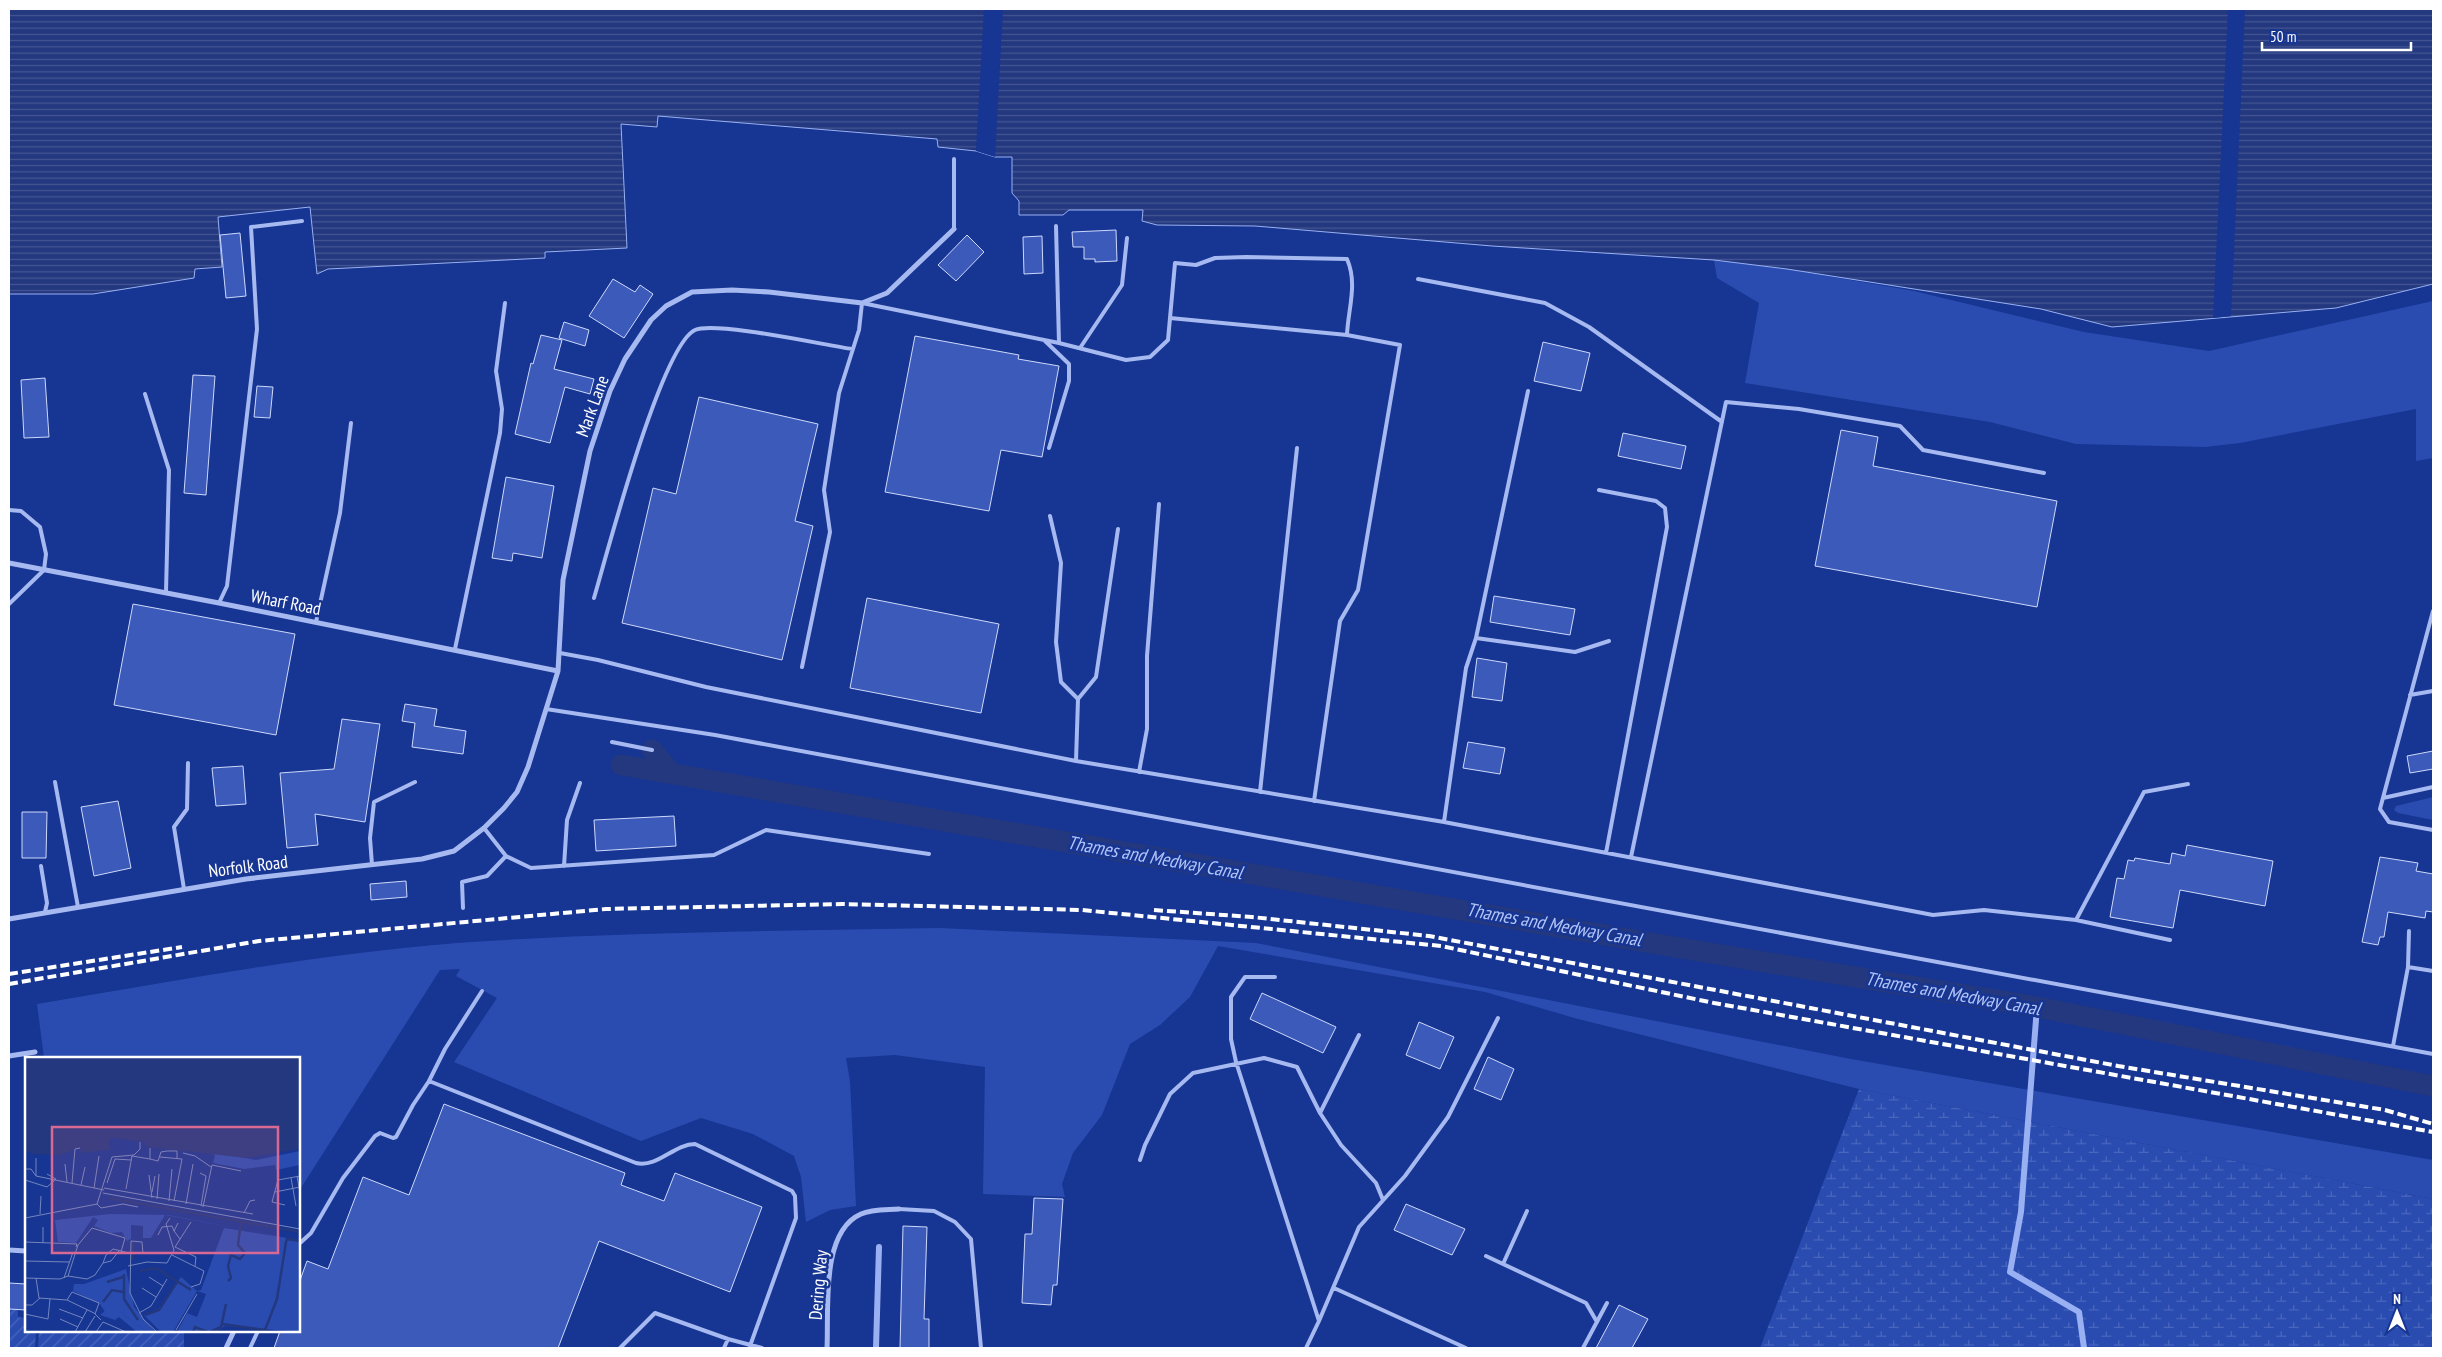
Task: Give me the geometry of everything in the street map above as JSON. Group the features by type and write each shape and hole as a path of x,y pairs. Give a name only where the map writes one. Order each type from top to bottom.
{"street":[{"path":"862,303 887,292 954,229"},
{"name":"Mark Lane","path":"484,828 504,808 521,785 546,709 558,671 563,580 590,451 610,391 621,367 651,320 666,306 692,292 769,292 862,303"},
{"name":"Wharf Road","path":"9,563 219,602 558,671"},
{"name":"Norfolk Road","path":"9,919 246,879 422,859 454,851 484,828"},
{"path":"9,1056 35,1052"},
{"name":"Dering Way","path":"827,1348 831,1263 837,1238 846,1225 858,1215 872,1211 899,1209"},
{"path":"9,1250 25,1251"},
{"path":"226,1348 234,1332"}],"lane":[{"path":"954,159 954,229"},
{"path":"219,602 227,586 257,329 252,227 302,221"},
{"path":"1056,226 1059,343"},
{"path":"1080,348 1122,285 1127,238"},
{"path":"802,667 830,532 824,490 839,393 859,330 862,303 1059,343 1126,360 1150,357 1168,340 1174,263 1196,265 1215,258 1347,260 1354,283 1348,308 1348,335"},
{"path":"1418,279 1545,303 1589,327 1722,422"},
{"path":"455,649 500,433 502,409 496,372 505,303"},
{"path":"1170,318 1348,335 1400,345 1358,590 1340,621 1314,801"},
{"path":"594,598 644,428 670,365 684,338 694,330 705,327 743,331 852,349"},
{"path":"1044,340 1069,364 1069,381 1049,448"},
{"path":"1444,822 1466,668 1476,638 1528,391"},
{"path":"145,394 169,470 166,592"},
{"path":"1632,857 1726,402 1799,409 1900,426 1922,450 2044,473"},
{"path":"316,622 340,513 351,423"},
{"path":"1260,792 1297,448"},
{"path":"1599,490 1656,501 1665,508 1667,526 1606,853"},
{"path":"1139,772 1147,730 1147,656 1159,504"},
{"path":"9,510 21,511 40,527 46,554 44,570 9,604"},
{"path":"1050,516 1060,563 1056,642 1061,682 1078,699"},
{"path":"1076,760 1078,699 1096,677 1118,529"},
{"path":"2433,611 2380,809 2389,822 2433,830"},
{"path":"1476,638 1575,652 1608,640"},
{"path":"560,653 598,660 706,687 1076,760 1444,822 1933,915 1984,910 2076,920 2170,940"},
{"path":"2410,695 2433,691"},
{"path":"546,709 715,735 2433,1054"},
{"path":"612,742 652,750"},
{"path":"184,889 174,827 187,809 188,762"},
{"path":"55,782 78,907"},
{"path":"372,865 370,838 374,802 415,782"},
{"path":"564,866 568,820 580,783"},
{"path":"2076,920 2144,792 2188,784"},
{"path":"2383,798 2433,787"},
{"path":"484,828 506,856 531,868 714,855 766,830 929,854"},
{"path":"463,908 462,882 487,876 506,856"},
{"path":"41,866 47,903 45,912"},
{"path":"2394,1046 2408,967 2408,931"},
{"path":"2408,967 2433,970"},
{"path":"1275,977 1245,977 1231,997 1231,1039 1236,1062 1319,1321"},
{"path":"300,1243 311,1232 342,1178 375,1136 380,1133 393,1138 396,1137 412,1105 439,1064 443,1052 482,991"},
{"path":"1306,1348 1334,1288 1359,1227 1405,1176 1448,1116 1498,1018"},
{"path":"1320,1113 1359,1035"},
{"path":"1140,1160 1145,1145 1170,1094 1193,1072 1264,1058 1297,1067 1320,1113 1341,1145 1376,1183 1383,1200"},
{"path":"429,1081 636,1164 649,1164 679,1147 695,1144 792,1191 795,1196 796,1218 750,1346"},
{"path":"899,1209 934,1211 955,1222 971,1239 981,1348"},
{"path":"1503,1264 1526,1211"},
{"path":"1486,1256 1586,1303 1596,1322"},
{"path":"1334,1288 1466,1348"},
{"path":"1583,1348 1607,1303"},
{"path":"620,1348 655,1313 728,1339 762,1348"},
{"path":"250,1348 258,1332"},
{"path":"724,1348 728,1339"}],"green space":[{"path":"1714,260 1787,269 1914,291 2084,332 2209,351 2433,301 2433,458 2416,461 2416,409 2240,443 2205,447 2076,444 1990,422 1745,383 1759,303 1717,278"},
{"path":"2433,797 2433,820 2398,813 2394,810 2396,806"},
{"path":"940,928 1256,943 1851,1059 2433,1160 2433,1199 1859,1089 1578,1019 1485,992 1218,946 1190,997 1160,1025 1130,1044 1102,1115 1073,1153 1062,1184 1065,1197 983,1194 985,1067 895,1055 846,1058 850,1081 856,1206 830,1210 806,1222 801,1177 794,1156 753,1134 701,1118 641,1141 454,1062 497,998 456,976 460,969 440,970 300,1189 300,1057 44,1057 37,1004 194,977 404,948 517,939 759,931"},
{"path":"1859,1089 2433,1199 2433,1348 1760,1348"},
{"path":"9,1309 18,1309 18,1317 25,1318 25,1332 36,1332 35,1348 9,1348"},
{"path":"39,1332 184,1332 184,1348 38,1348"}],"shaded area":[{"path":"9,9 2433,9 2433,284 2336,308 2112,327 2041,309 1787,269 1714,260 1492,246 1255,226 1157,225 1142,221 1143,210 1069,210 1063,215 1019,215 1019,201 1012,193 1012,157 995,157 976,151 938,147 937,139 658,116 657,127 621,124 627,248 545,252 545,258 328,269 317,274 310,207 218,217 222,267 195,269 194,278 93,294 9,294"}],"pier":[{"path":"984,9 1003,9 995,157 976,151"},
{"path":"2228,9 2245,9 2231,316 2213,318"}],"building":[{"path":"1116,230 1117,261 1095,262 1095,259 1084,259 1084,247 1073,247 1072,232"},
{"path":"240,233 246,296 226,298 220,235"},
{"path":"967,235 984,252 956,281 938,265"},
{"path":"1042,236 1043,273 1024,274 1023,237"},
{"path":"613,279 635,292 640,285 653,294 624,338 589,316"},
{"path":"564,322 589,330 585,346 559,338"},
{"path":"541,335 562,340 554,369 594,379 590,394 565,387 550,443 515,434 531,363 533,364"},
{"path":"915,336 1019,355 1018,359 1059,366 1042,457 1001,450 989,511 885,492"},
{"path":"1543,342 1590,353 1581,391 1534,381"},
{"path":"193,375 215,376 206,495 184,493"},
{"path":"45,378 49,437 24,438 21,380"},
{"path":"257,386 273,387 270,418 254,417"},
{"path":"699,397 818,424 795,521 813,526 782,660 622,623 653,488 676,494"},
{"path":"1841,430 1878,437 1873,466 2057,501 2037,607 1815,566"},
{"path":"1623,433 1686,446 1681,469 1618,456"},
{"path":"506,477 554,486 542,558 513,553 512,561 492,558"},
{"path":"1494,596 1575,609 1570,635 1490,622"},
{"path":"867,598 999,624 981,713 850,688"},
{"path":"133,604 295,634 276,735 114,705"},
{"path":"1477,658 1507,663 1502,701 1472,697"},
{"path":"405,704 437,709 434,726 466,731 463,754 412,747 415,723 402,721"},
{"path":"342,719 380,724 365,822 315,814 318,845 287,848 280,773 334,769"},
{"path":"1468,742 1505,748 1500,774 1463,768"},
{"path":"2433,751 2433,769 2410,773 2407,756"},
{"path":"243,766 246,804 216,806 212,768"},
{"path":"118,801 131,868 94,876 81,807"},
{"path":"22,812 47,812 46,858 22,858"},
{"path":"674,816 676,846 596,851 594,820"},
{"path":"2187,845 2273,861 2265,906 2180,890 2173,928 2110,917 2117,878 2124,879 2128,860 2134,861 2135,858 2170,864 2172,853 2185,856"},
{"path":"2380,857 2418,863 2416,871 2433,874 2433,912 2426,911 2425,918 2388,912 2384,937 2380,937 2378,945 2362,942"},
{"path":"406,881 407,897 371,900 370,884"},
{"path":"1262,993 1336,1027 1323,1053 1250,1019"},
{"path":"1419,1022 1454,1037 1440,1069 1406,1055"},
{"path":"1488,1057 1514,1069 1501,1100 1474,1089"},
{"path":"444,1104 625,1173 621,1185 664,1201 675,1173 762,1207 730,1292 599,1241 558,1348 274,1348 280,1332 300,1332 300,1280 307,1261 328,1269 363,1177 409,1195"},
{"path":"1034,1198 1063,1199 1057,1285 1053,1285 1051,1305 1022,1303 1025,1234 1032,1234"},
{"path":"1406,1204 1465,1229 1452,1255 1394,1230"},
{"path":"903,1226 927,1227 924,1319 929,1319 929,1348 900,1348"},
{"path":"9,1283 25,1284 25,1310 9,1309"},
{"path":"1619,1305 1648,1319 1632,1348 1596,1348"}],"waterway":[{"name":"Thames and Medway Canal","path":"652,750 672,774"},
{"name":"Thames and Medway Canal","path":"621,765 1686,949 2037,1007 2433,1086"},
{"path":"2037,1007 2021,1212 2010,1272 2079,1312 2084,1348"},
{"path":"876,1348 879,1247"}],"railway":[{"path":"9,984 259,941 606,909 842,904 1082,910 1441,946 1714,1003 2433,1132"},
{"path":"1154,910 1252,917 1429,936 2118,1066 2385,1110 2433,1124"},
{"path":"9,974 182,947"}]}
